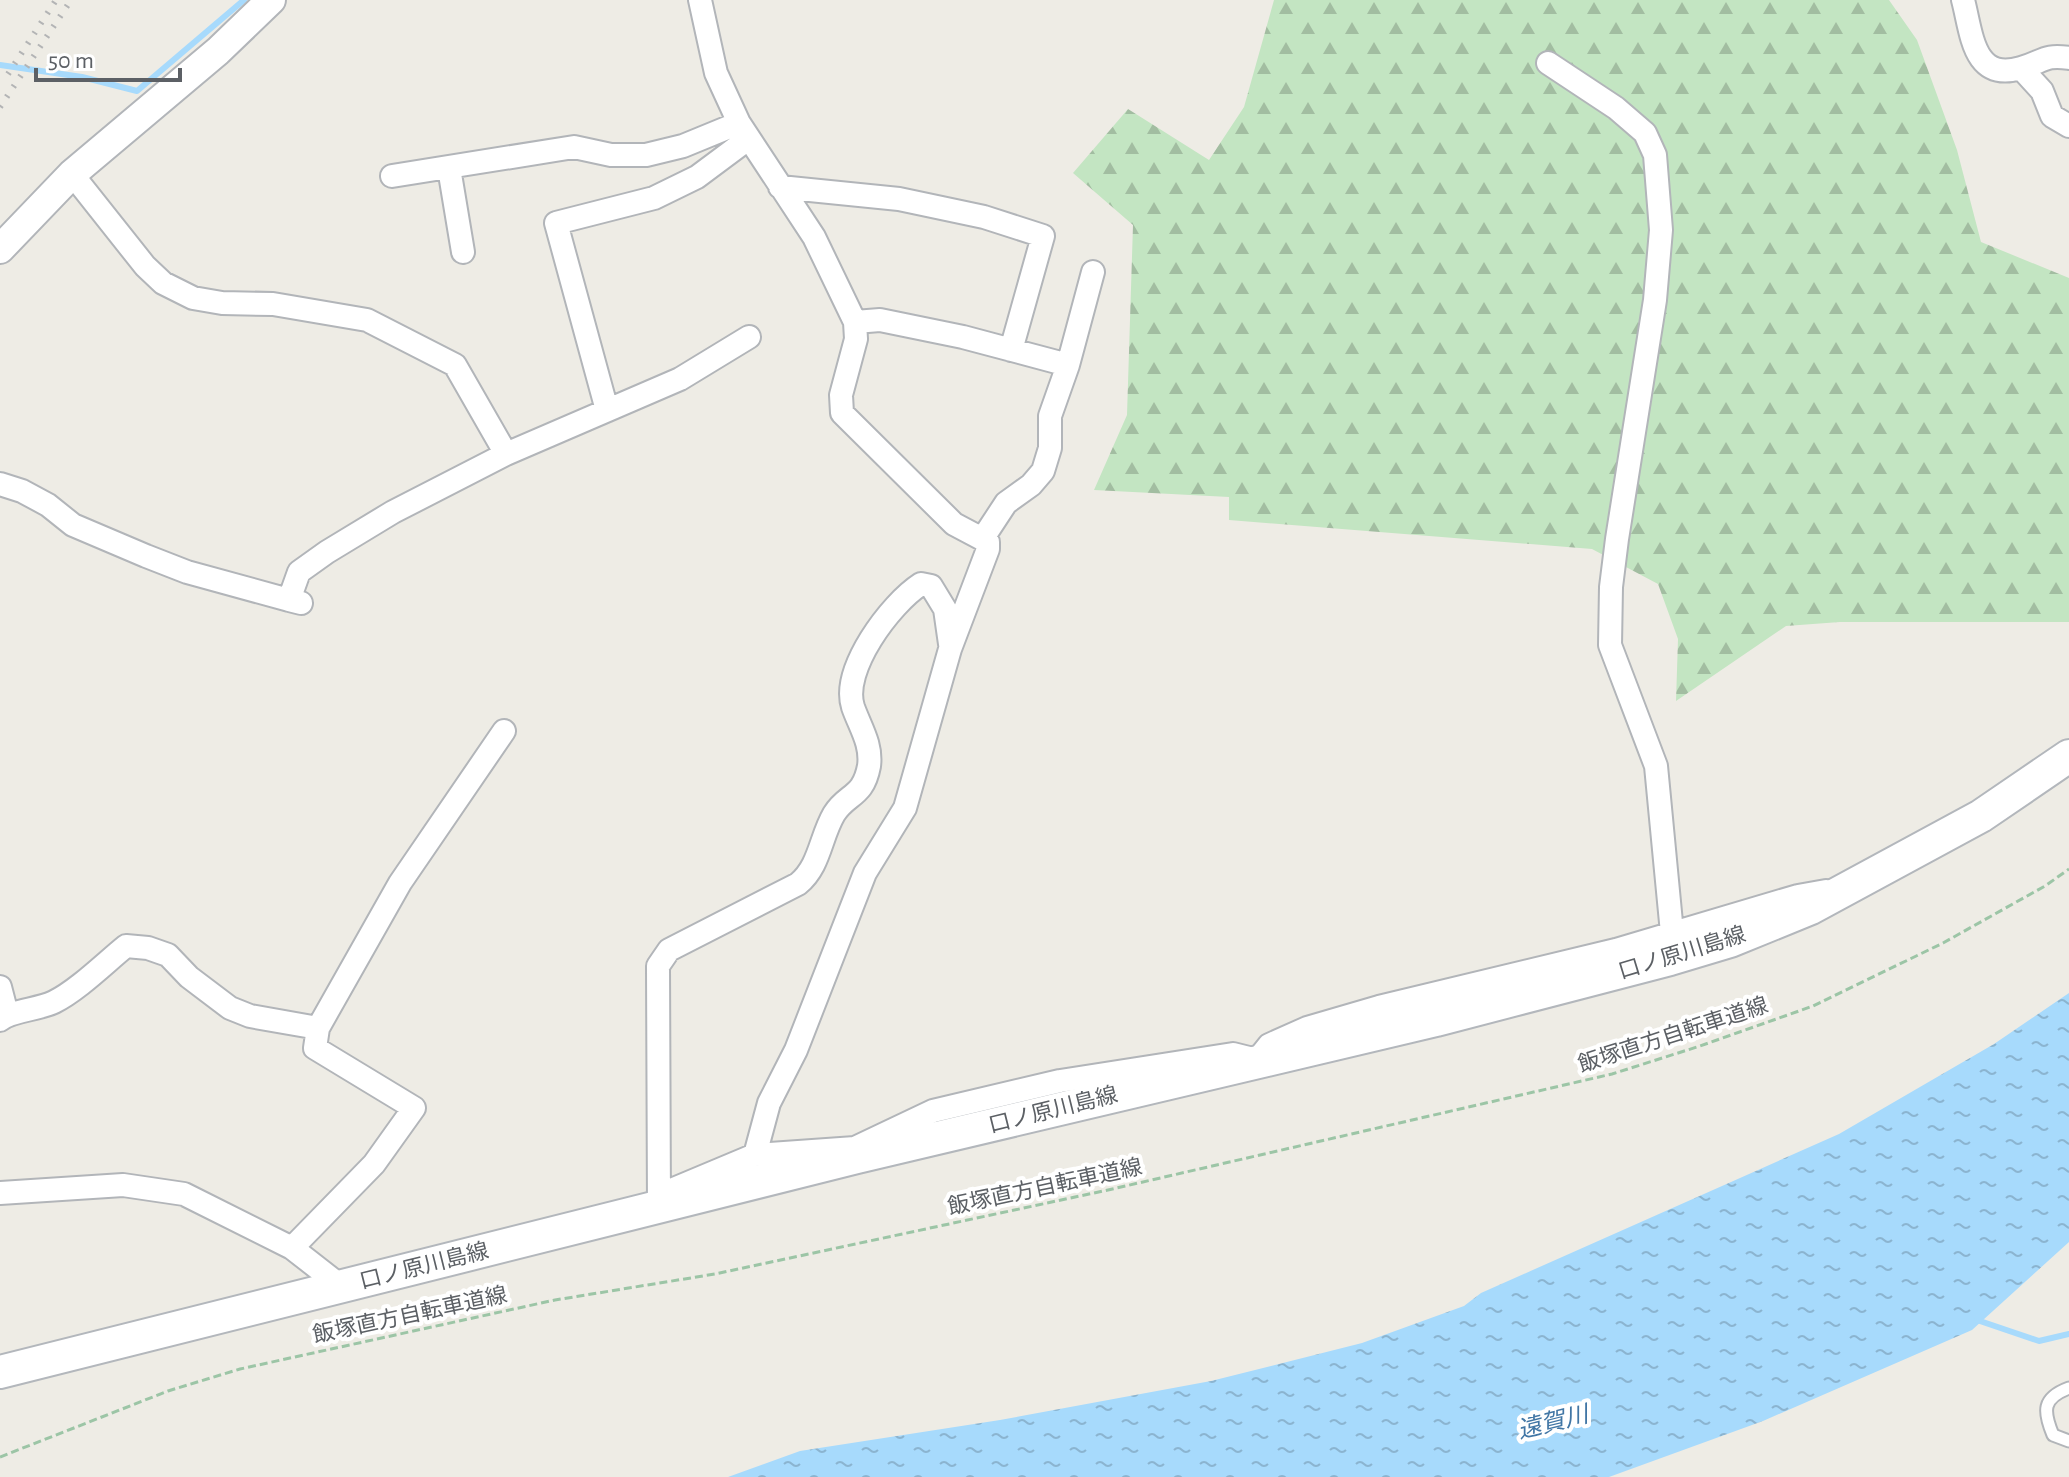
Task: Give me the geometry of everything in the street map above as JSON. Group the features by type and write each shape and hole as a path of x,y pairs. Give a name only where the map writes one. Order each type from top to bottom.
{"main road":[{"name":"口ノ原川島線","path":"0,1372 342,1287 659,1201 856,1152 1436,1020 1670,959 1730,941 1811,908 1981,816 2069,756"}],"street":[{"path":"0,249 72,174 218,51 271,0"},
{"path":"700,0 716,73 743,131 814,237 855,322 856,339 842,388 842,413 954,524 988,542 950,649 905,808 865,873 796,1050 769,1103 755,1155"},
{"path":"1963,0 1979,58 1991,69 2005,71 2021,68 2051,56 2069,58"},
{"path":"1548,63 1616,108 1645,133 1655,155 1661,230 1611,587 1610,645 1656,766 1672,933"},
{"path":"2021,68 2042,91 2052,116 2069,126"},
{"path":"392,176 574,147 611,155 646,155 743,131"},
{"path":"607,410 556,223 654,198 697,177 743,131"},
{"path":"449,168 463,252"},
{"path":"72,174 145,266 163,283 193,298 222,303 273,304 367,320 455,365 506,454"},
{"path":"780,187 899,199 984,217 1043,236 1011,350"},
{"path":"983,538 1006,503 1031,485 1043,471 1050,448 1050,416 1068,365 1093,272"},
{"path":"855,322 880,320 1068,365"},
{"path":"0,484 22,491 48,505 73,525 146,556 187,572 295,601 299,572 393,512 506,454 680,379 749,337"},
{"path":"856,1152 755,1155 659,1201 658,966 669,950 798,884 810,874 835,814 857,794 869,765 866,737 853,706 851,681 879,627 921,584 931,586 945,609 950,649"},
{"path":"292,1248 374,1164 414,1108 315,1048 318,1028 400,883 504,731"},
{"path":"1257,1060 1269,1045 1307,1028 1350,1015 1616,950 1798,896 1851,887"},
{"path":"0,987 4,1017 33,1011 58,1000 126,946 148,948 168,955 189,977 230,1008 250,1016 318,1028"},
{"path":"0,1193 123,1185 184,1194 292,1248 342,1287"}],"lane":[{"path":"2069,1388 2056,1393 2045,1407 2053,1435 2069,1441"}],"path":[{"name":"飯塚直方自転車道線","path":"0,1457 168,1391 240,1369 555,1300 715,1274 1108,1190 1612,1074 1813,1006 1943,943 2045,886 2069,869"}],"green space":[{"path":"1274,0 1889,0 1917,40 1957,150 1981,242 2069,278 2069,622 1840,622 1786,626 1676,701 1678,639 1658,584 1592,549 1229,520 1229,497 1094,490 1127,415 1133,225 1073,173 1128,109 1209,160 1244,107"}],"water":[{"name":"遠賀川","path":"2069,993 2069,1242 1972,1330 1763,1421 1609,1477 728,1477 800,1451 1000,1420 1211,1381 1362,1343 1464,1306 1481,1293 1839,1134 1994,1044"}],"waterway":[{"path":"0,65 82,77 137,91 244,0"},
{"path":"1977,1320 2039,1341 2069,1334"}],"railway":[{"path":"8,74 56,0"},
{"path":"0,107 71,0"}]}
